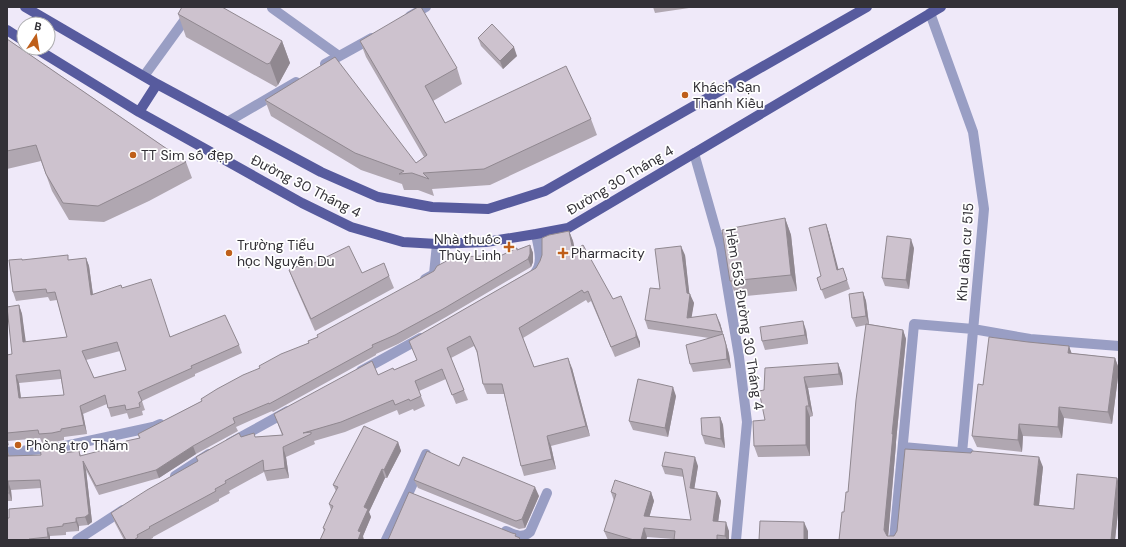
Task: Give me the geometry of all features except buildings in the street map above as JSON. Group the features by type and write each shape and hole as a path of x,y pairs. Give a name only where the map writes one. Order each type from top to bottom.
{"main road":[{"name":"Đường 30 Tháng 4","path":"25,7 157,84 229,121 321,172 378,197 432,207 488,209 545,191 867,7"},
{"name":"Đường 30 Tháng 4","path":"48,56 139,112 302,203 351,227 403,242 437,244 486,242 568,228 941,7"},
{"path":"7,30 16,36"},
{"path":"139,112 157,84"}],"street":[{"path":"144,76 194,7"},
{"path":"400,22 426,7"},
{"path":"272,8 339,56"},
{"name":"Khu dân cư 515","path":"930,13 973,132 984,209 962,453"},
{"path":"320,68 379,34"},
{"path":"229,121 307,75"},
{"name":"Hẻm 553 Đường 30 Tháng 4","path":"694,153 722,248 748,422 736,540"},
{"path":"529,276 536,272 539,268 540,262 536,234"},
{"path":"413,285 434,274 437,244"},
{"path":"894,540 914,324 973,329 1030,339 1119,346"},
{"path":"352,376 428,334"},
{"path":"167,481 199,460 296,407"},
{"path":"7,452 56,448 153,427 167,420"},
{"path":"903,446 977,454"},
{"path":"386,540 413,494 426,454"},
{"path":"496,528 518,536 526,535 530,532 547,493"},
{"path":"77,540 128,506"}],"place":[{"name":"Khách Sạn Thanh Kiều","path":"685,95"},
{"name":"TT Sim số đẹp","path":"133,155"},
{"name":"Nhà thuốc Thùy Linh","path":"509,247"},
{"name":"Trường Tiểu học Nguyễn Du","path":"229,253"},
{"name":"Pharmacity","path":"563,253"},
{"name":"Phòng trọ Thắm","path":"18,445"}]}
